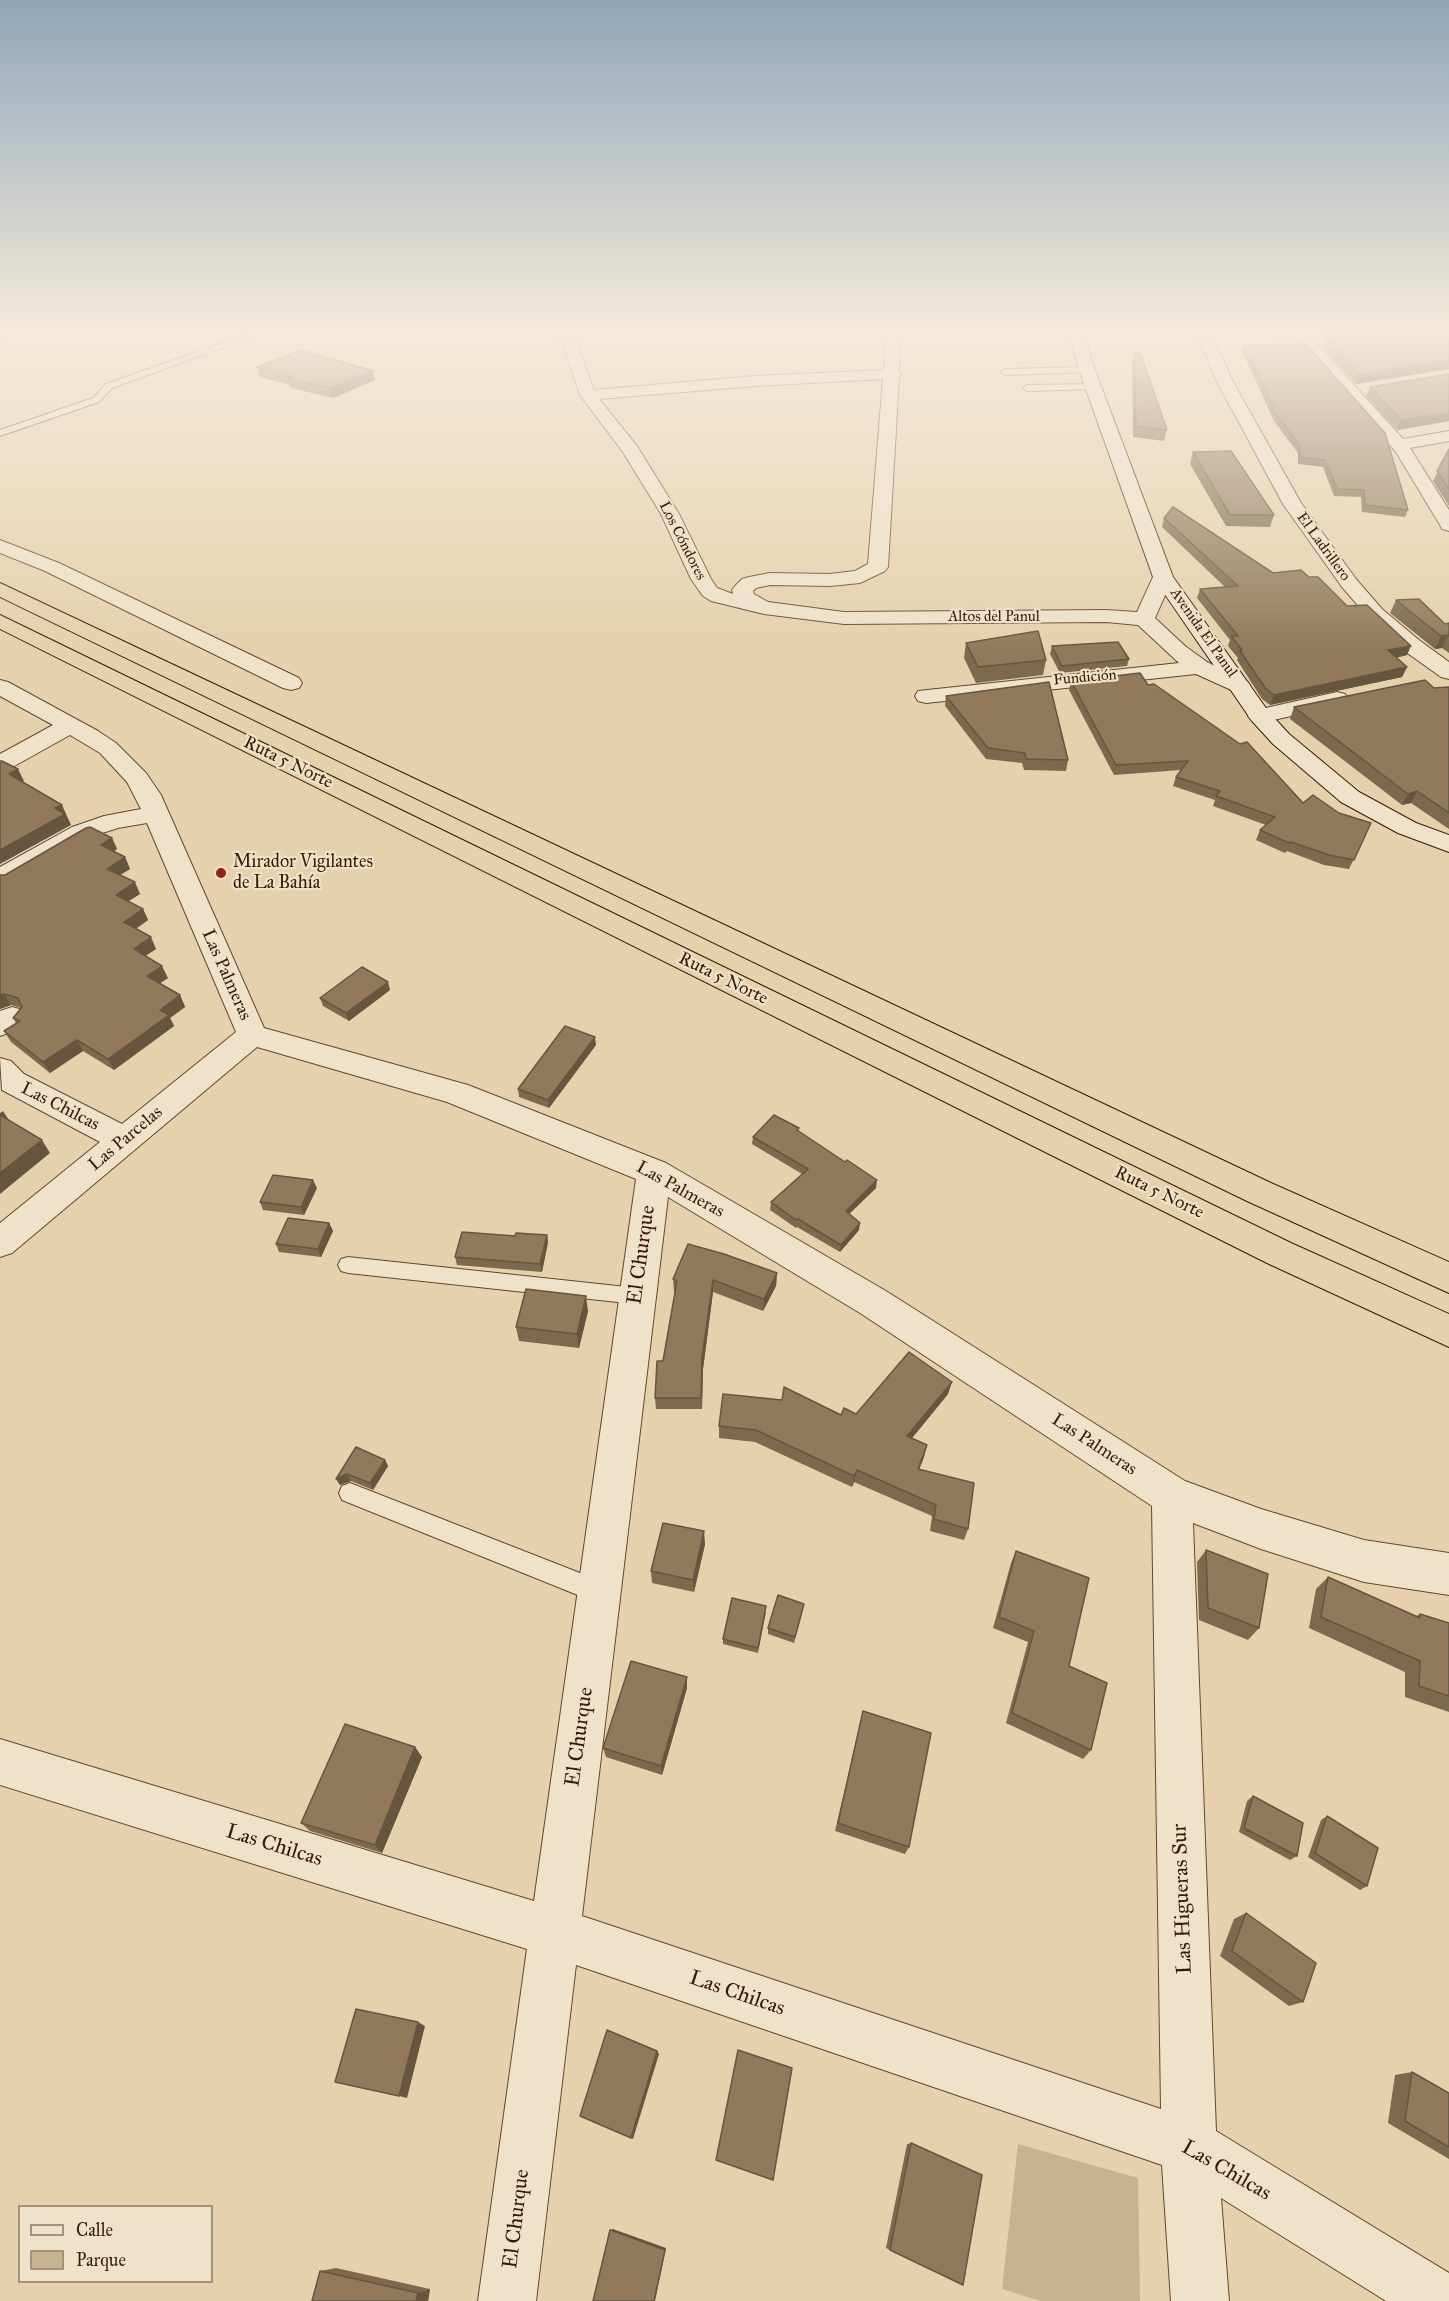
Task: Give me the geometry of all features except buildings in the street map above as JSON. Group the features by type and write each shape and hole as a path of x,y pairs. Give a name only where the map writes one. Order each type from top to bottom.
{"highway":[{"name":"Ruta 5 Norte","path":"0,590 1259,1192 1449,1278"},
{"name":"Ruta 5 Norte","path":"0,621 1279,1253 1449,1331"}],"street":[{"name":"Los Cóndores","path":"620,436 670,514 701,579 710,592 718,597 751,603 764,608 844,618"},
{"path":"751,603 742,590 749,583 770,579 830,580 860,577 878,567 888,436"},
{"name":"Avenida El Panul","path":"1111,436 1163,576 1260,716 1281,739 1350,797 1386,818 1449,844"},
{"name":"El Ladrillero","path":"1255,436 1292,504 1349,584 1375,613 1442,676"},
{"path":"1390,436 1400,448 1449,525"},
{"path":"1400,448 1447,436"},
{"path":"1400,448 1437,457"},
{"path":"0,546 52,567 291,682"},
{"path":"1163,576 1144,619 1199,667 1240,687"},
{"name":"Altos del Panul","path":"844,618 1106,616 1144,619"},
{"name":"Fundición","path":"926,696 1199,667"},
{"name":"Las Palmeras","path":"0,687 108,748 137,778 156,814 252,1035 457,1093 654,1172 873,1302 1172,1496 1261,1529 1364,1561 1449,1574"},
{"path":"1260,716 1360,694"},
{"path":"0,764 70,725"},
{"path":"0,879 81,832 113,821 156,814"},
{"name":"Las Parcelas","path":"0,1243 252,1035"},
{"name":"Las Chilcas","path":"0,1069 13,1082 125,1140"},
{"name":"El Churque","path":"507,2301 600,1592 636,1296 654,1172"},
{"name":"Las Higueras Sur","path":"1172,1496 1189,2146 1200,2301"},
{"name":"Las Chilcas","path":"0,1762 554,1932 1189,2146 1440,2301"}],"lane":[{"path":"348,1265 636,1296"},
{"path":"350,1493 600,1592"}],"green space":[{"path":"1018,2144 1138,2178 1140,2301 1040,2301 1002,2289"}],"place":[{"name":"Mirador Vigilantes de La Bahía","path":"221,873"}]}
